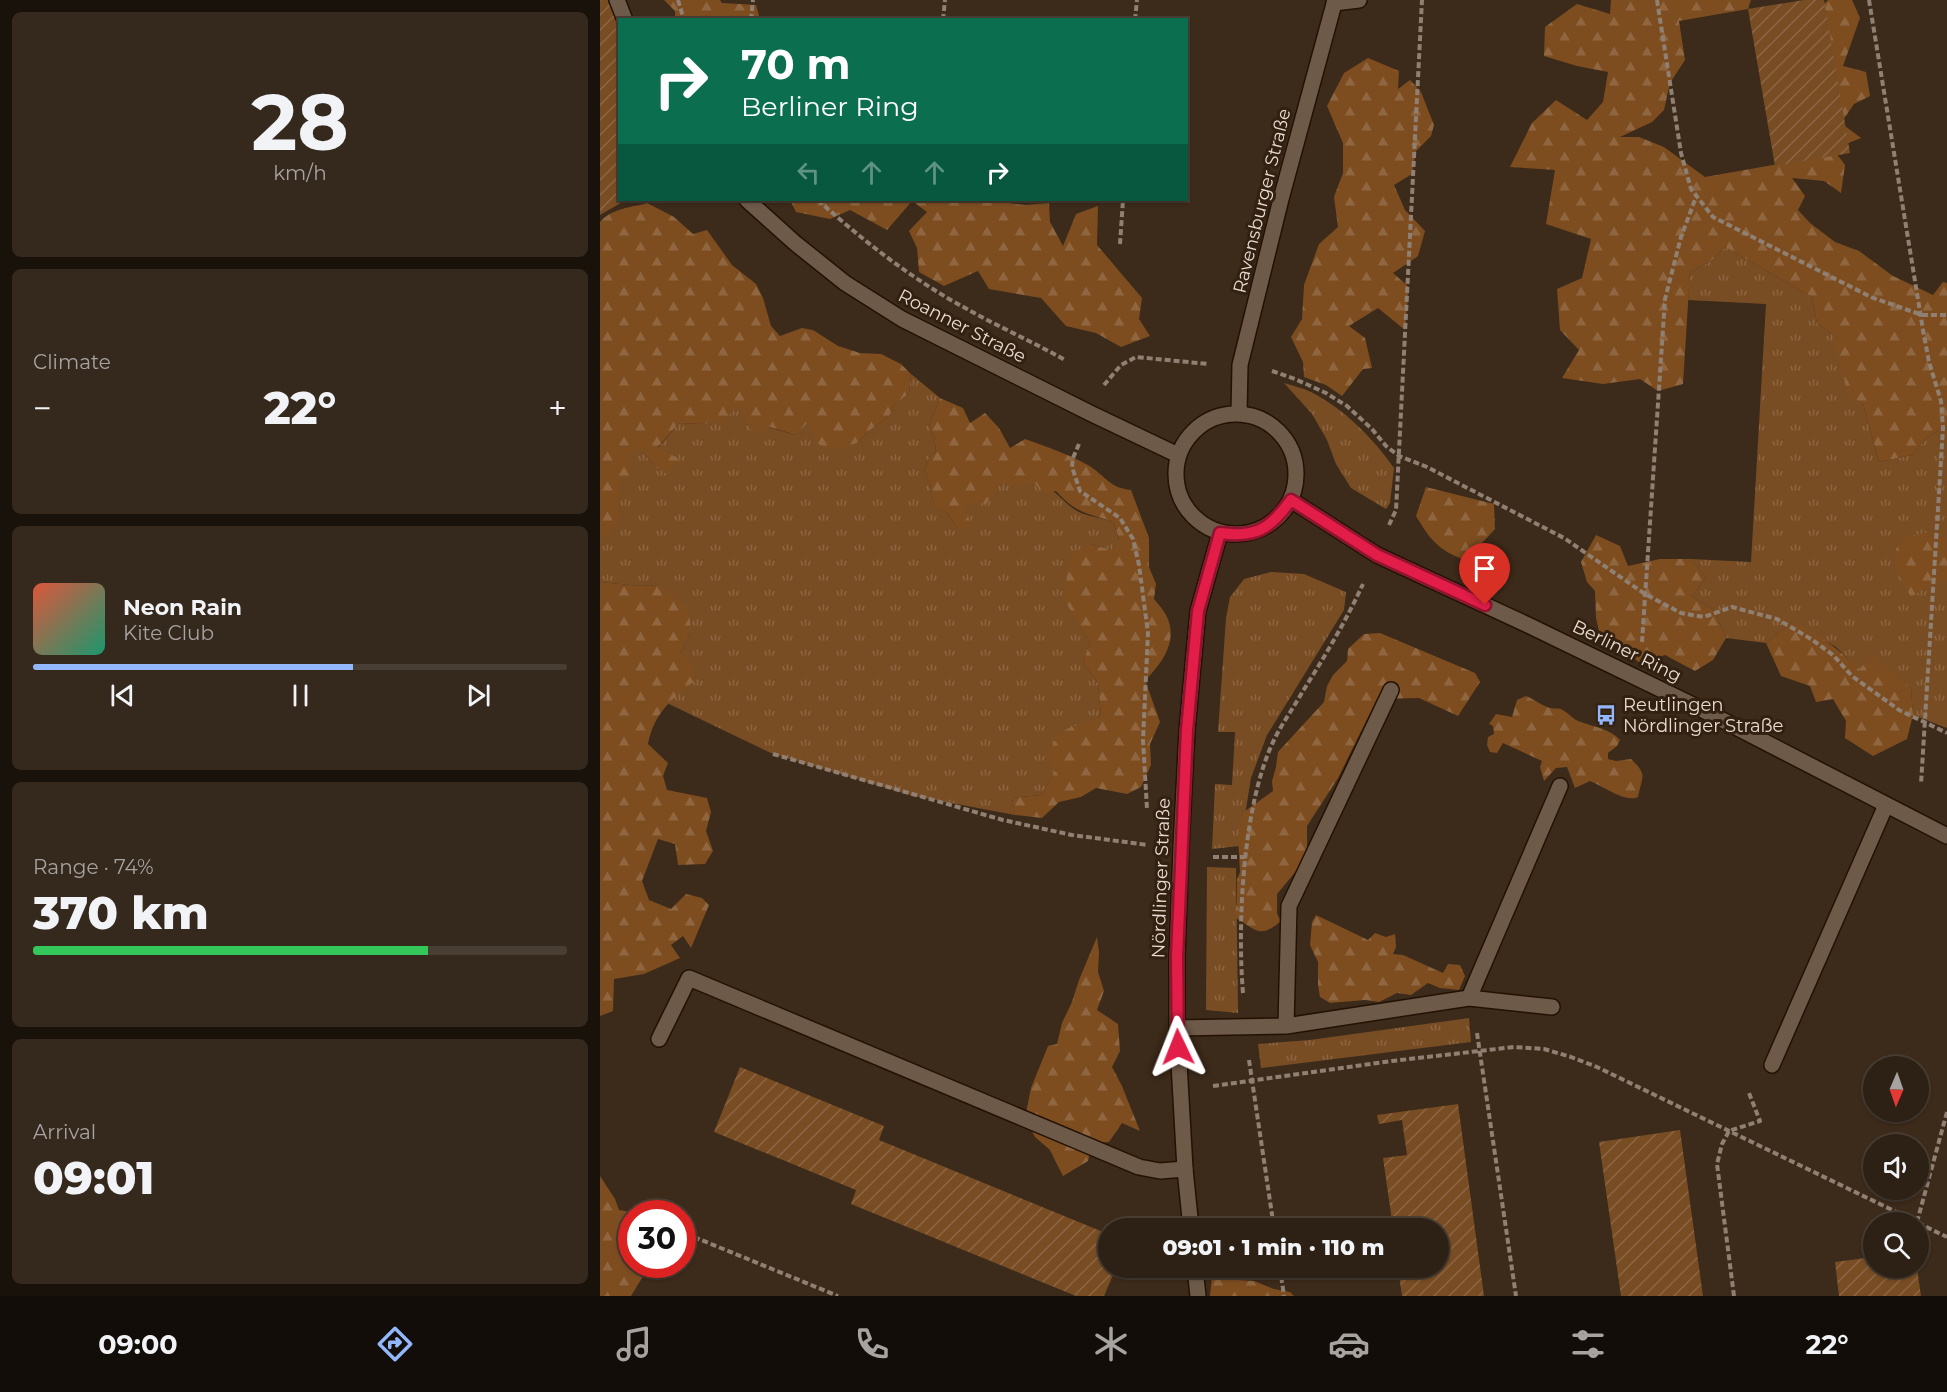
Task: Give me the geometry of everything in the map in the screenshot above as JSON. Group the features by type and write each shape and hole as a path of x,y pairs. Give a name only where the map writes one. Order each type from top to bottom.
{"street":[{"path":"617,0 624,18"},
{"path":"1335,2 1359,0"},
{"name":"Ravensburger Straße","path":"1239,414 1240,365 1281,199 1335,2"},
{"name":"Roanner Straße","path":"748,201 845,283 902,319 1092,414 1178,454"},
{"path":"1239,414 1258,418 1276,429 1289,445 1296,464 1296,484 1291,500 1276,519 1258,531 1236,535 1220,533 1207,527 1190,514 1181,500 1175,471 1178,454 1186,440 1201,425 1219,416 1239,414"},
{"name":"Berliner Ring","path":"1291,500 1377,555 1639,679 1947,836"},
{"name":"Nördlinger Straße","path":"1190,1218 1177,1028 1177,956 1187,730 1198,611 1220,533"},
{"path":"1286,1026 1289,906 1391,690"},
{"path":"1469,998 1560,786"},
{"path":"1772,1065 1886,805"},
{"path":"659,1040 689,978 1138,1167 1160,1171 1185,1169"},
{"path":"1177,1028 1286,1026 1469,998 1552,1007"},
{"path":"1196,1278 1198,1296"}],"path":[{"path":"678,0 683,18"},
{"path":"751,18 753,0"},
{"path":"943,18 945,0"},
{"path":"1135,18 1137,0"},
{"path":"1244,996 1241,925 1245,857 1260,780 1275,739 1350,612 1396,510 1422,0"},
{"path":"1657,0 1681,153 1691,189 1713,217 1758,242 1871,297 1922,315 1947,315"},
{"path":"1869,0 1929,362 1941,401 1943,428 1918,821"},
{"path":"1639,679 1665,299 1681,237 1696,196"},
{"path":"819,201 857,235 965,308 1067,361"},
{"path":"1120,244 1123,201"},
{"path":"773,754 1003,820 1072,835 1152,845"},
{"path":"1180,1087 1251,1082 1481,1050 1514,1047 1544,1049 1571,1057 1895,1212"},
{"path":"1248,1050 1272,1218"},
{"path":"1481,1050 1516,1296"},
{"path":"1734,1296 1717,1164 1722,1144 1729,1131 1760,1121 1749,1093 1760,1071 1772,1065"},
{"path":"1921,1212 1947,1112"},
{"path":"1929,1228 1947,1237"},
{"path":"696,1238 838,1296"},
{"path":"1281,1278 1284,1296"}],"green space":[{"path":"600,0 617,0 620,18 618,201 624,201 600,215"},
{"path":"664,0 720,0 722,3 756,5 760,18 675,18 675,11"},
{"path":"1611,0 1751,0 1748,9 1679,21 1685,60 1670,83 1664,110 1652,122 1620,137 1639,137 1664,147 1705,177 1790,162 1808,20 1828,0 1852,0 1860,18 1843,66 1866,72 1870,96 1854,104 1841,123 1861,138 1833,149 1845,165 1841,193 1824,181 1792,178 1805,196 1798,210 1810,223 1835,242 1859,251 1893,276 1933,295 1943,282 1947,283 1947,426 1927,437 1912,455 1879,462 1863,403 1849,396 1832,334 1817,323 1812,297 1725,247 1711,261 1690,272 1683,384 1658,391 1640,379 1603,384 1562,378 1579,350 1560,330 1557,289 1582,278 1591,239 1546,224 1555,170 1510,167 1532,123 1556,100 1587,120 1603,102 1608,72 1544,56 1545,27 1577,4 1610,14"},
{"path":"1804,0 1824,0 1850,153 1775,166 1748,9"},
{"path":"1368,58 1399,71 1398,89 1410,80 1421,92 1434,125 1431,136 1416,151 1412,174 1394,185 1405,210 1425,231 1418,256 1393,273 1409,287 1405,330 1378,308 1349,326 1365,338 1372,368 1363,369 1342,396 1326,385 1304,377 1303,362 1291,337 1302,319 1304,285 1319,244 1338,227 1334,197 1343,173 1343,143 1327,106 1344,73"},
{"path":"790,201 912,201 887,230 850,210 830,219 796,212"},
{"path":"912,201 956,201 959,203 992,201 1025,205 1049,203 1050,222 1063,246 1076,214 1098,206 1097,245 1142,298 1139,319 1150,336 1121,347 1096,333 1066,326 1041,298 989,289 978,271 944,286 919,272 917,248 909,231 927,212"},
{"path":"647,203 674,217 693,234 707,230 732,265 756,284 763,298 771,326 780,336 802,328 813,330 838,346 860,353 881,354 901,364 911,374 909,393 893,406 890,415 857,443 838,448 821,447 811,432 808,422 796,435 770,427 753,434 746,417 738,407 724,420 702,424 679,423 658,447 680,460 667,474 654,466 643,452 631,452 631,474 620,481 618,521 608,536 600,537 600,222 616,211"},
{"path":"1725,247 1812,297 1817,323 1832,334 1863,403 1879,462 1912,455 1927,437 1947,426 1947,728 1913,715 1911,688 1859,670 1836,647 1792,622 1766,643 1726,638 1714,610 1692,596 1706,578 1691,559 1751,562 1766,304 1688,300 1690,272 1711,261"},
{"path":"911,374 940,398 929,426 934,435 936,451 930,456 924,470 930,483 934,506 945,511 958,528 964,502 1002,481 1013,484 1029,483 1048,487 1081,513 1113,522 1119,540 1112,550 1090,544 1064,598 1090,642 1083,662 1098,683 1101,716 1085,723 1041,795 1012,798 1015,815 914,796 773,754 667,703 680,653 691,633 658,585 640,586 600,582 600,537 608,535 620,481 631,452 643,452 654,466 658,448 679,423 702,424 738,407 757,422 796,435 808,421 857,443 890,415 893,406 909,393"},
{"path":"1284,383 1311,392 1335,407 1357,425 1386,457 1394,468 1390,503 1386,509 1351,488 1336,464 1327,440 1312,414"},
{"path":"940,398 963,408 970,423 985,413 999,428 1010,448 1025,439 1077,459 1118,487 1131,490 1149,538 1149,567 1156,584 1154,599 1166,615 1171,633 1163,658 1145,680 1160,722 1150,744 1151,765 1141,787 1127,794 1096,788 1081,797 1059,802 1042,818 1015,815 1012,798 1041,795 1056,770 1045,756 1062,731 1101,716 1098,683 1083,662 1090,642 1063,598 1071,554 1090,544 1112,550 1119,539 1113,522 1076,508 1056,491 1044,493 1034,483 1014,486 1002,482 986,504 964,502 971,527 958,528 945,511 934,507 930,483 924,470 930,456 936,451 934,435 929,426"},
{"path":"1426,487 1494,504 1495,529 1481,544 1470,562 1444,550 1432,540 1416,516"},
{"path":"1928,532 1947,538 1947,578 1945,584 1934,582 1911,597 1896,570 1895,551 1903,538"},
{"path":"1596,535 1620,546 1628,566 1660,559 1691,559 1706,578 1692,596 1714,610 1726,638 1713,660 1695,671 1665,655 1640,663 1616,644 1601,640 1596,618 1595,591 1587,582 1581,562"},
{"path":"1271,572 1304,574 1346,592 1344,610 1267,735 1251,778 1240,846 1212,849 1215,784 1232,785 1235,732 1218,732 1226,618 1230,597 1244,579"},
{"path":"600,582 640,586 658,585 677,598 689,612 691,633 680,653 691,660 694,681 659,715 648,744 668,763 663,776 667,790 707,798 711,812 706,831 713,851 705,864 678,865 675,844 658,839 642,881 649,900 671,909 686,894 702,898 709,905 691,948 683,936 671,945 680,958 644,974 614,979 613,1011 600,1016"},
{"path":"1792,622 1828,642 1859,669 1873,657 1911,688 1913,715 1907,739 1873,756 1845,738 1846,721 1833,699 1816,702 1810,686 1781,676 1766,643"},
{"path":"1380,633 1475,673 1480,682 1458,716 1419,698 1377,699 1338,778 1307,826 1307,858 1277,894 1277,914 1281,921 1267,930 1253,929 1234,917 1237,903 1237,880 1240,872 1238,834 1240,822 1245,811 1273,791 1272,781 1278,752 1324,702 1327,686 1333,675 1347,661 1348,649 1364,634"},
{"path":"1526,696 1549,708 1561,709 1578,721 1616,736 1620,740 1617,746 1608,753 1608,759 1616,761 1631,759 1640,769 1642,776 1638,797 1621,796 1590,781 1575,788 1567,767 1556,768 1544,781 1540,767 1542,761 1503,743 1497,753 1490,752 1487,745 1488,737 1494,734 1493,726 1489,724 1496,714 1512,717 1517,700"},
{"path":"1207,867 1236,868 1238,1013 1206,1010"},
{"path":"1316,915 1368,940 1375,933 1386,937 1395,934 1396,947 1393,954 1403,955 1443,973 1448,964 1460,965 1465,976 1459,990 1440,988 1428,983 1411,995 1397,993 1379,1002 1365,1000 1330,1003 1320,997 1318,962 1310,945 1312,922"},
{"path":"1097,937 1098,972 1104,991 1097,1010 1118,1024 1120,1051 1112,1067 1140,1131 1122,1123 1109,1142 1092,1143 1088,1161 1063,1176 1050,1150 1035,1137 1025,1118 1031,1088 1048,1046 1057,1044 1062,1023"},
{"path":"1469,1018 1471,1042 1261,1068 1258,1044 1310,1040"},
{"path":"740,1067 884,1126 879,1140 1098,1230 1098,1278 1112,1278 1104,1296 1076,1296 851,1204 856,1190 714,1132"},
{"path":"1458,1104 1484,1296 1402,1296 1399,1278 1449,1278 1449,1218 1392,1218 1383,1158 1407,1155 1402,1120 1379,1124 1377,1115"},
{"path":"1680,1130 1703,1296 1621,1296 1599,1142"},
{"path":"600,1176 618,1207 618,1278 642,1278 631,1296 600,1296"},
{"path":"1863,1258 1863,1278 1918,1278 1921,1296 1839,1296 1835,1262"},
{"path":"1212,1278 1234,1278 1254,1281 1274,1289 1290,1292 1294,1296 1210,1296"}],"place":[{"name":"Reutlingen Nördlinger Straße","path":"1606,715"}],"route":[{"path":"1178,1047 1177,956 1187,730 1198,611 1220,533 1236,535 1258,531 1276,519 1291,500 1377,555 1485,605"}]}
